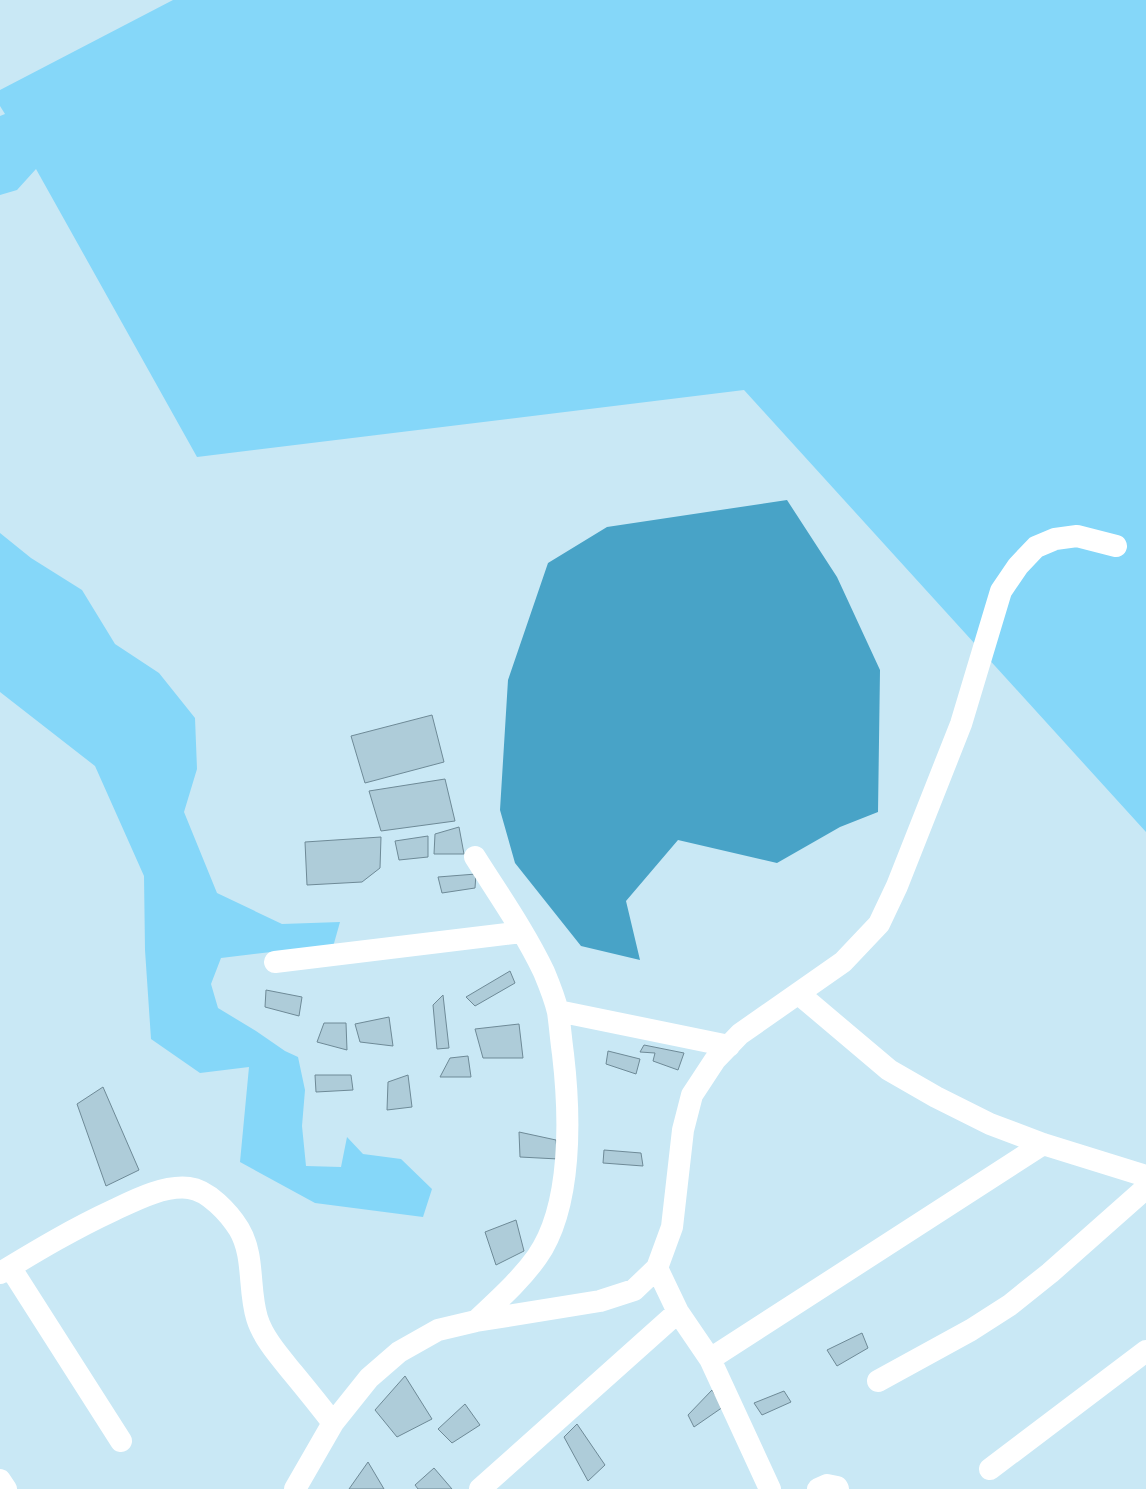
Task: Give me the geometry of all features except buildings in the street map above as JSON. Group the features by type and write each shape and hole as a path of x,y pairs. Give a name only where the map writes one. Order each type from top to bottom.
{"street":[{"path":"295,1489 333,1423 369,1378 399,1352 438,1330 476,1321 600,1301 634,1290 657,1268 672,1227 683,1130 692,1095 715,1060 740,1034 843,962 879,924 897,886 961,724 1002,591 1018,566 1036,547 1055,539 1076,536 1116,546"},
{"path":"475,857 522,932 544,972 558,1011 566,1077 568,1137 563,1190 552,1231 538,1257 520,1279 476,1321"},
{"path":"275,962 522,932"},
{"path":"799,994 889,1070 936,1097 990,1124 1043,1144 1146,1176"},
{"path":"558,1011 729,1046"},
{"path":"710,1359 1043,1144"},
{"path":"121,1441 5,1270 46,1244 84,1224 138,1198 171,1188 190,1188 208,1196 222,1207 239,1230 250,1258 252,1286 257,1318 272,1347 333,1423"},
{"path":"878,1381 971,1330 1010,1306 1050,1273 1146,1188"},
{"path":"657,1268 678,1312 710,1359 766,1488"},
{"path":"480,1489 678,1312"},
{"path":"990,1469 1146,1351"},
{"path":"0,1480 6,1489"},
{"path":"818,1489 827,1485 837,1487 838,1489"}],"shaded area":[{"path":"173,0 1146,0 1146,832 744,390 197,457 36,169 17,190 0,195 0,116 5,114 0,106 0,90"},
{"path":"787,500 837,577 880,670 878,812 840,827 777,863 678,840 626,901 640,960 581,946 515,863 500,810 508,680 548,563 607,527"},
{"path":"0,533 31,558 82,590 115,644 159,673 195,718 197,769 184,812 217,893 282,924 340,922 331,954 271,952 221,958 211,984 218,1008 285,1051 298,1057 305,1090 302,1126 306,1166 341,1167 347,1137 363,1154 401,1159 432,1189 423,1217 315,1203 240,1162 249,1067 200,1073 151,1039 145,950 144,876 95,766 0,692"}]}
